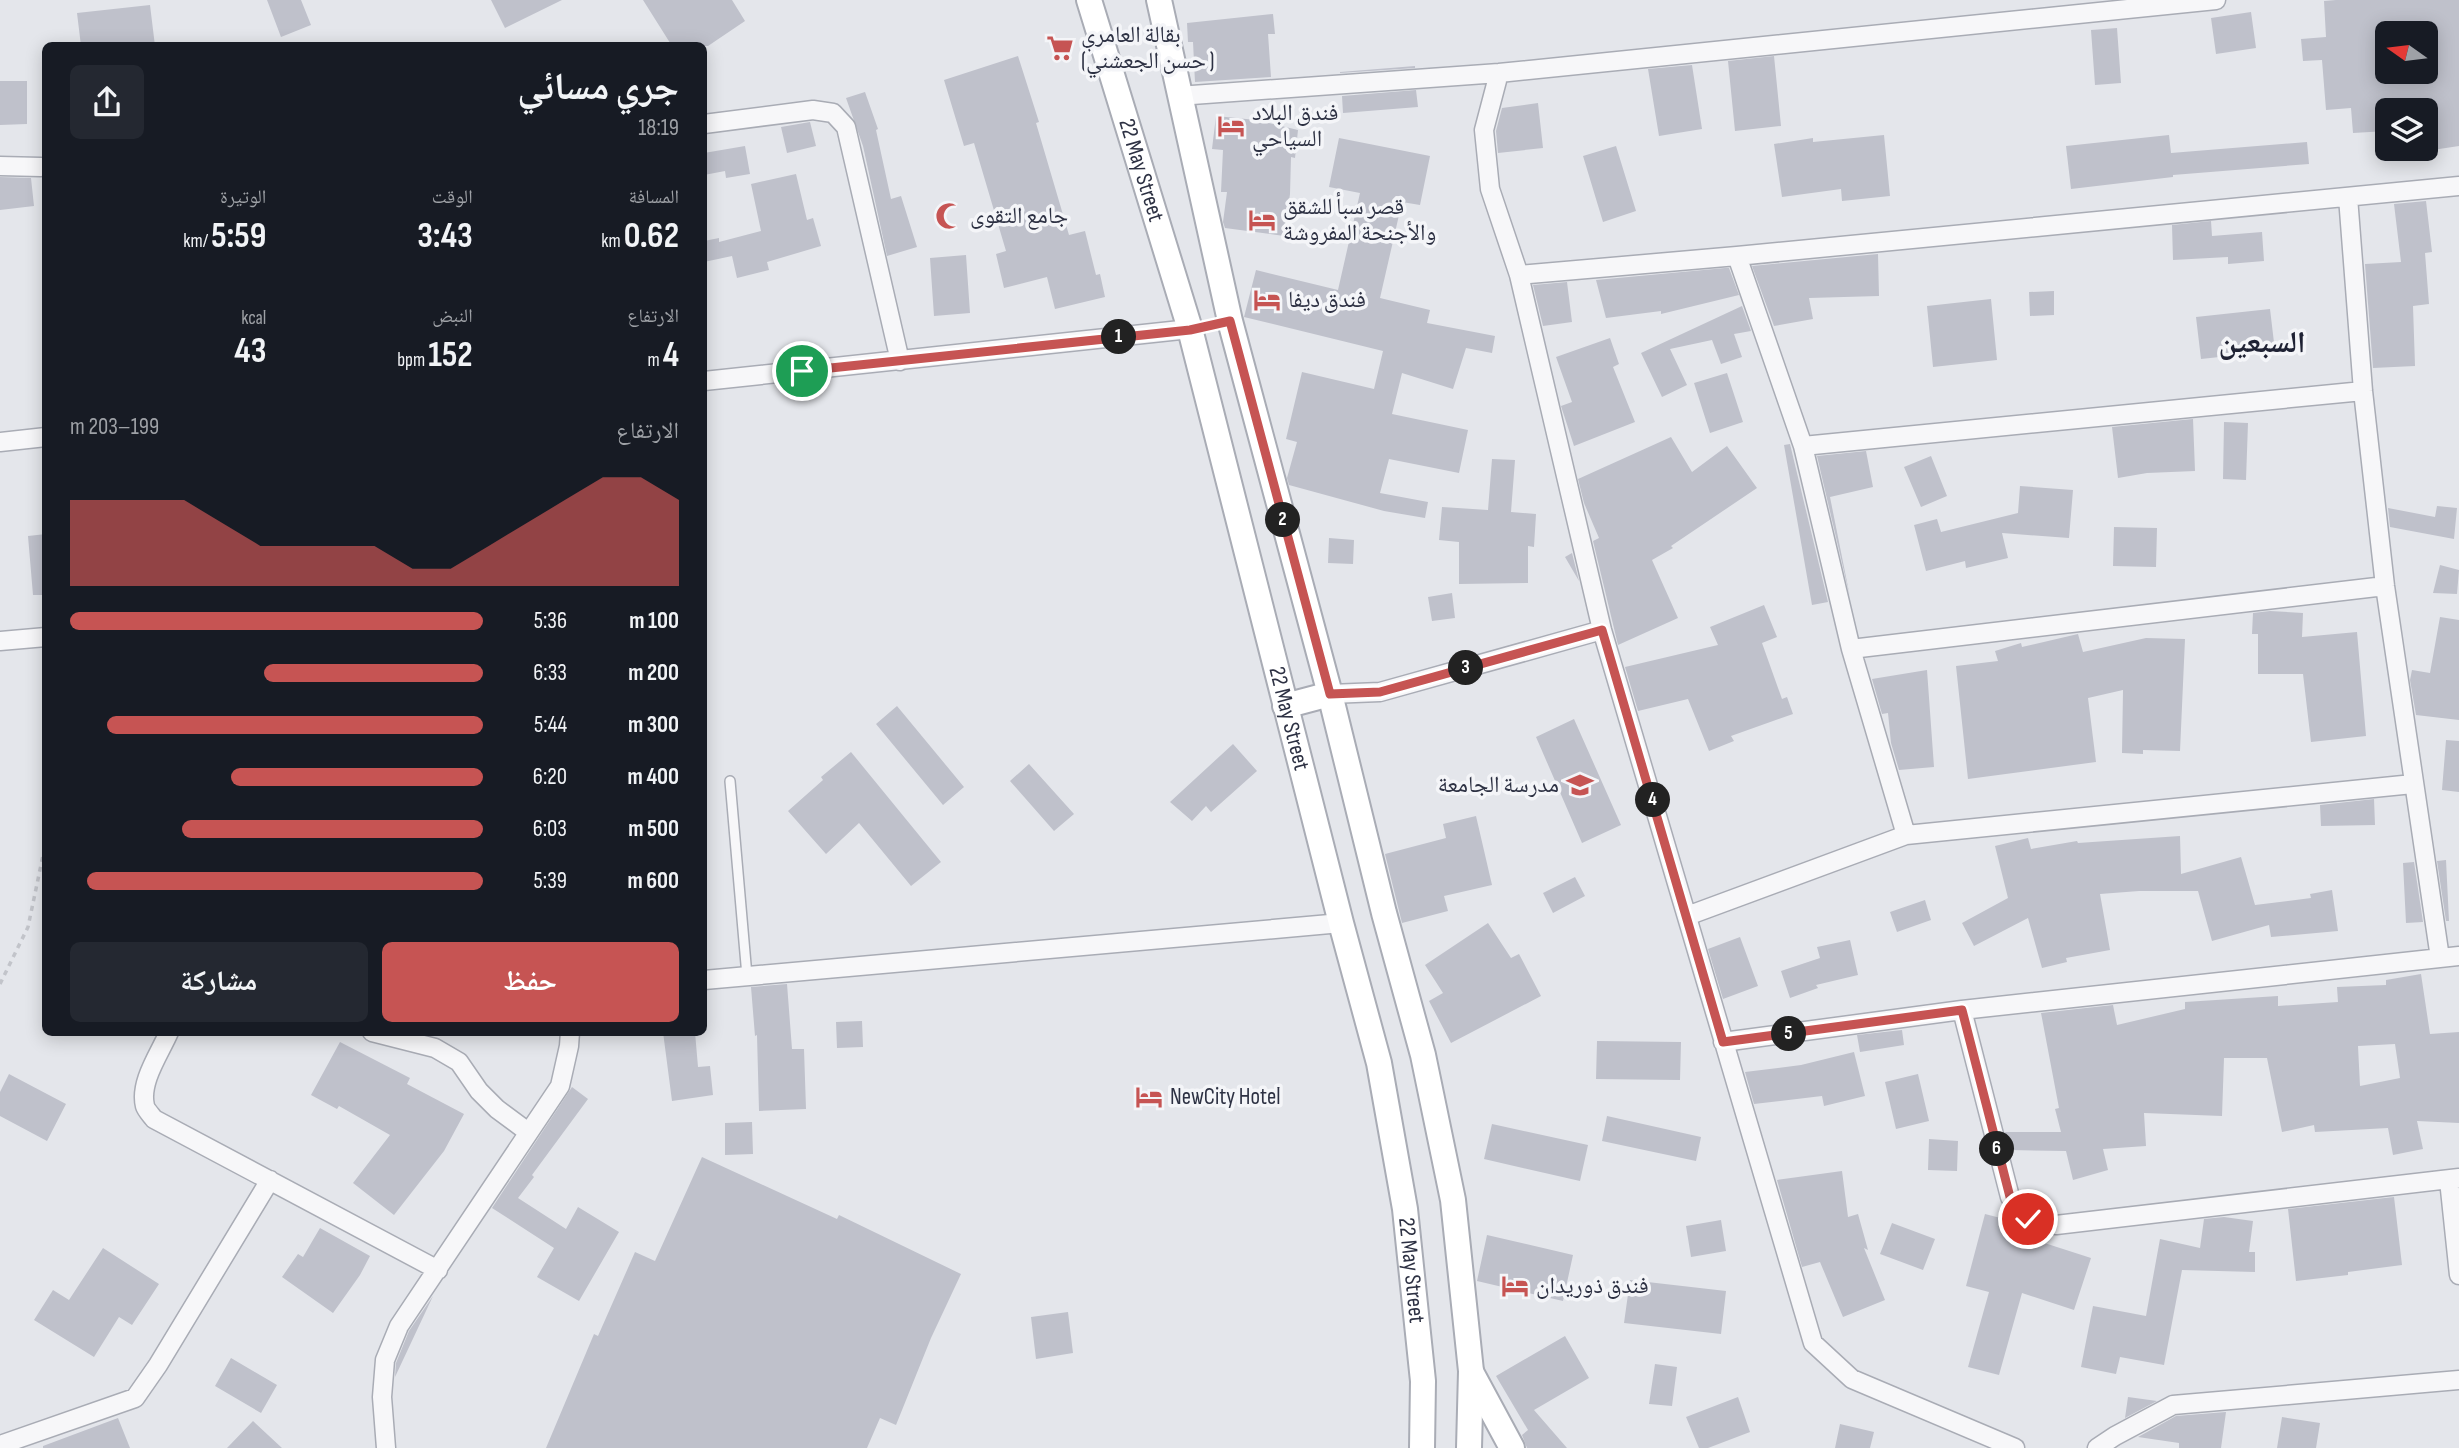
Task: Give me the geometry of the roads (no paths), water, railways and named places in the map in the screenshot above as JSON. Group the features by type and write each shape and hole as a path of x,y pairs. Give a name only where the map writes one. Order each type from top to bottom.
{"main road":[{"name":"22 May Street","path":"1089,0 1190,330 1379,1063 1405,1209 1423,1381 1422,1448"},
{"name":"22 May Street","path":"1159,0 1178,96 1230,321 1423,1055 1453,1200 1471,1371 1469,1448"},
{"path":"1190,330 1230,321"},
{"path":"1285,706 1330,694"},
{"path":"1471,1371 1512,1448"}],"street":[{"path":"1178,96 1499,72 2216,0"},
{"path":"1499,72 1485,130 1490,189 1519,275 1602,630 1814,1343 1852,1379 2015,1448"},
{"path":"707,124 813,110 833,113 846,127 900,360"},
{"path":"0,166 41,167"},
{"path":"1519,275 1737,257 2459,186"},
{"path":"2348,197 2363,391 2385,586 2440,958"},
{"path":"1737,257 1802,446 1850,649 1906,835"},
{"path":"707,381 1190,330"},
{"path":"1802,446 2363,391"},
{"path":"0,442 42,437"},
{"path":"1850,649 2385,586"},
{"path":"1330,694 1380,692 1602,630"},
{"path":"0,641 42,637"},
{"path":"1687,916 1906,835 2413,784"},
{"path":"707,980 1341,923"},
{"path":"1723,1042 1962,1010 2459,956"},
{"path":"1962,1010 2010,1197 2028,1219 2056,1225 2454,1179 2459,1275"},
{"path":"167,1036 148,1077 145,1106 154,1119 438,1270"},
{"path":"388,1036 435,1048 459,1062 479,1091 497,1109 528,1132"},
{"path":"386,1448 382,1397 385,1360 399,1326 560,1086 569,1036"},
{"path":"0,1445 135,1398 159,1365 270,1181"},
{"path":"2097,1448 2173,1405 2459,1380"}],"lane":[{"path":"730,781 747,976"}],"place":[{"name":"بقالة العامري (حسن الجعشني )","path":"1060,48"},
{"name":"فندق البلاد السياحي","path":"1231,126"},
{"name":"جامع التقوى","path":"949,216"},
{"name":"قصر سبأ للشقق والأجنحة المفروشة","path":"1262,220"},
{"name":"فندق ديفا","path":"1267,300"},
{"name":"مدرسة الجامعة","path":"1580,785"},
{"name":"NewCity Hotel","path":"1149,1097"},
{"name":"فندق ذوريدان","path":"1515,1286"}],"district":[{"name":"السبعين","path":"2262,343"}]}
